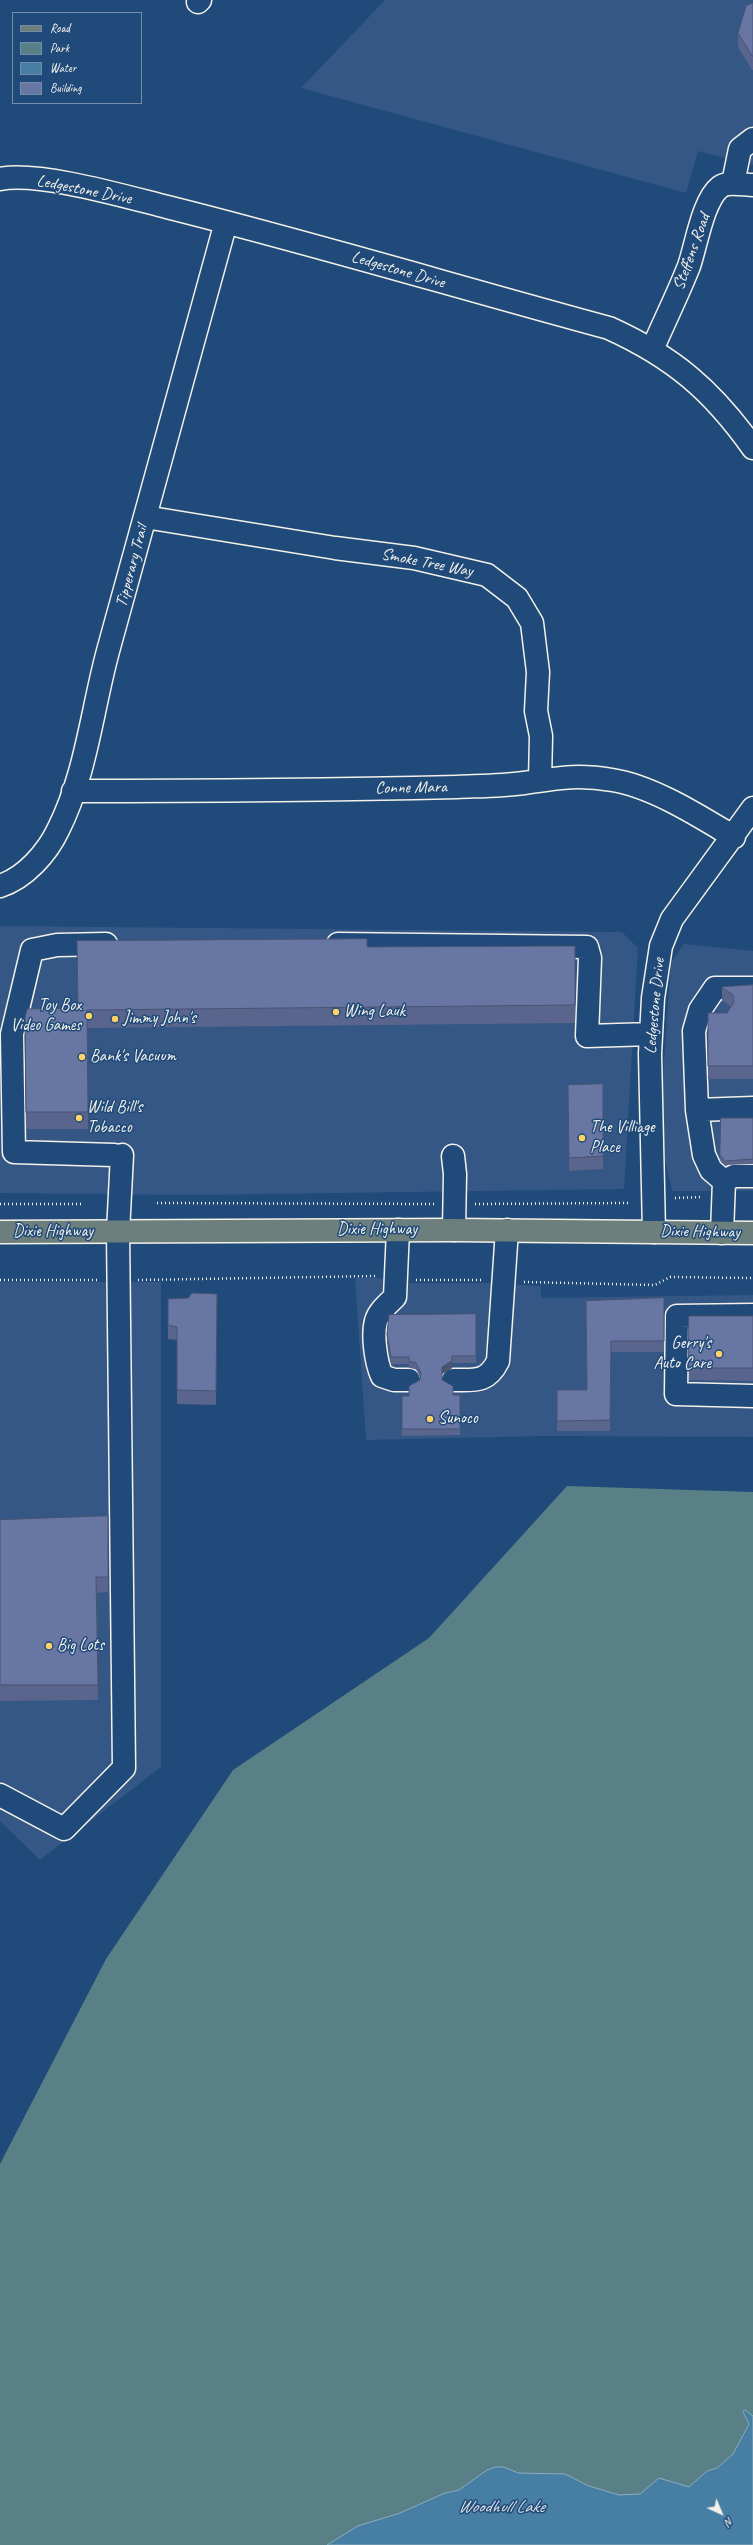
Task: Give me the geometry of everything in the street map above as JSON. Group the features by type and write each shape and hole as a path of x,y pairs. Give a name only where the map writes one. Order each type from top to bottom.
{"main road":[{"name":"Dixie Highway","path":"0,1232 507,1230 753,1233"}],"street":[{"path":"743,184 740,149 753,139"},
{"name":"Ledgestone Drive","path":"0,179 44,181 111,193 226,222 609,328 652,350 694,380 753,448"},
{"name":"Steffens Road","path":"652,350 688,267 706,212 720,186 743,184"},
{"name":"Tipperary Trail","path":"0,886 18,878 40,857 58,830 80,773 101,678 226,222"},
{"name":"Smoke Tree Way","path":"145,517 335,548 414,558 487,575 518,598 532,623 538,672 536,711 541,736 540,780"},
{"name":"Conne Mara","path":"73,791 300,791 481,786 540,780 560,776 614,780 654,794 692,812 734,837"},
{"name":"Ledgestone Drive","path":"654,1232 651,1034 656,969 661,946 672,919 695,885 734,837 753,808"},
{"path":"0,1795 64,1830 124,1768 118,1155 14,1152 12,1034 32,950 57,945 128,944"},
{"path":"318,944 587,947 590,958 588,1036 651,1034"},
{"path":"722,1233 724,1181 712,1170 704,1154 697,1110 694,1031 699,1014 715,988 753,988"},
{"path":"699,1014 722,1015"},
{"path":"697,1110 753,1108"},
{"path":"453,1156 455,1174 454,1230"},
{"path":"724,1181 734,1176 753,1176"},
{"path":"398,1230 395,1297 383,1308 376,1321 376,1362 382,1376 394,1380 409,1380"},
{"path":"452,1380 481,1380 492,1373 498,1361 507,1230"},
{"path":"753,1315 676,1316 676,1394 753,1396"}],"path":[{"path":"157,1203 629,1203"},
{"path":"0,1204 82,1204"},
{"path":"0,1280 119,1280 374,1276 397,1279 504,1281 550,1284 655,1285 670,1277 753,1278"}],"shaded area":[{"path":"385,0 753,0 753,165 698,151 686,193 301,88"},
{"path":"0,926 622,932 638,948 624,1189 195,1195 0,1193"},
{"path":"684,944 753,951 753,1191 672,1191 659,1133 671,963"},
{"path":"355,1278 377,1278 410,1283 488,1283 541,1286 541,1298 753,1295 753,1437 543,1436 366,1440"},
{"path":"0,1282 161,1282 161,1767 40,1860 0,1821"}],"green space":[{"path":"567,1486 753,1492 753,2545 0,2545 0,2164 106,1959 233,1770 429,1638"}],"water":[{"name":"Woodhull Lake","path":"745,2410 753,2416 753,2545 327,2545 358,2526 400,2513 445,2493 459,2490 487,2470 496,2467 504,2467 518,2473 565,2474 589,2486 619,2495 640,2494 659,2478 689,2487 707,2471 717,2468 733,2454 749,2424 743,2412"}],"building":[{"path":"753,3 752,56 738,33 746,6"},
{"path":"367,939 367,947 575,946 575,1005 87,1010 88,1112 26,1112 25,1018 27,1009 78,1008 77,941"},
{"path":"753,985 753,1066 708,1066 708,1013 727,1013 734,1002 733,995 722,987"},
{"name":"The Villiage Place","path":"603,1084 603,1156 569,1158 568,1085"},
{"path":"721,1118 753,1118 753,1159 725,1161 720,1155"},
{"path":"192,1293 217,1294 216,1391 177,1390 177,1327 168,1325 168,1299 188,1298"},
{"path":"664,1298 664,1341 611,1341 610,1420 557,1421 557,1390 587,1390 586,1301"},
{"path":"476,1314 476,1356 452,1356 452,1361 442,1367 442,1380 453,1386 453,1395 460,1395 460,1429 402,1429 402,1396 409,1396 409,1386 420,1380 421,1373 416,1363 409,1361 409,1357 391,1357 387,1334 389,1315"},
{"name":"Gerry's Auto Care","path":"689,1316 753,1316 753,1368 689,1368"},
{"name":"Big Lots","path":"108,1516 108,1577 96,1577 98,1685 0,1685 0,1520"}],"place":[{"name":"Wing Lauk","path":"336,1012"},
{"name":"Toy Box Video Games","path":"89,1016"},
{"name":"Jimmy John's","path":"115,1019"},
{"name":"Bank's Vacuum","path":"82,1057"},
{"name":"Wild Bill's Tobacco","path":"79,1118"},
{"name":"The Villiage Place","path":"582,1138"},
{"name":"Gerry's Auto Care","path":"719,1354"},
{"name":"Sunoco","path":"430,1419"},
{"name":"Big Lots","path":"49,1646"}]}
